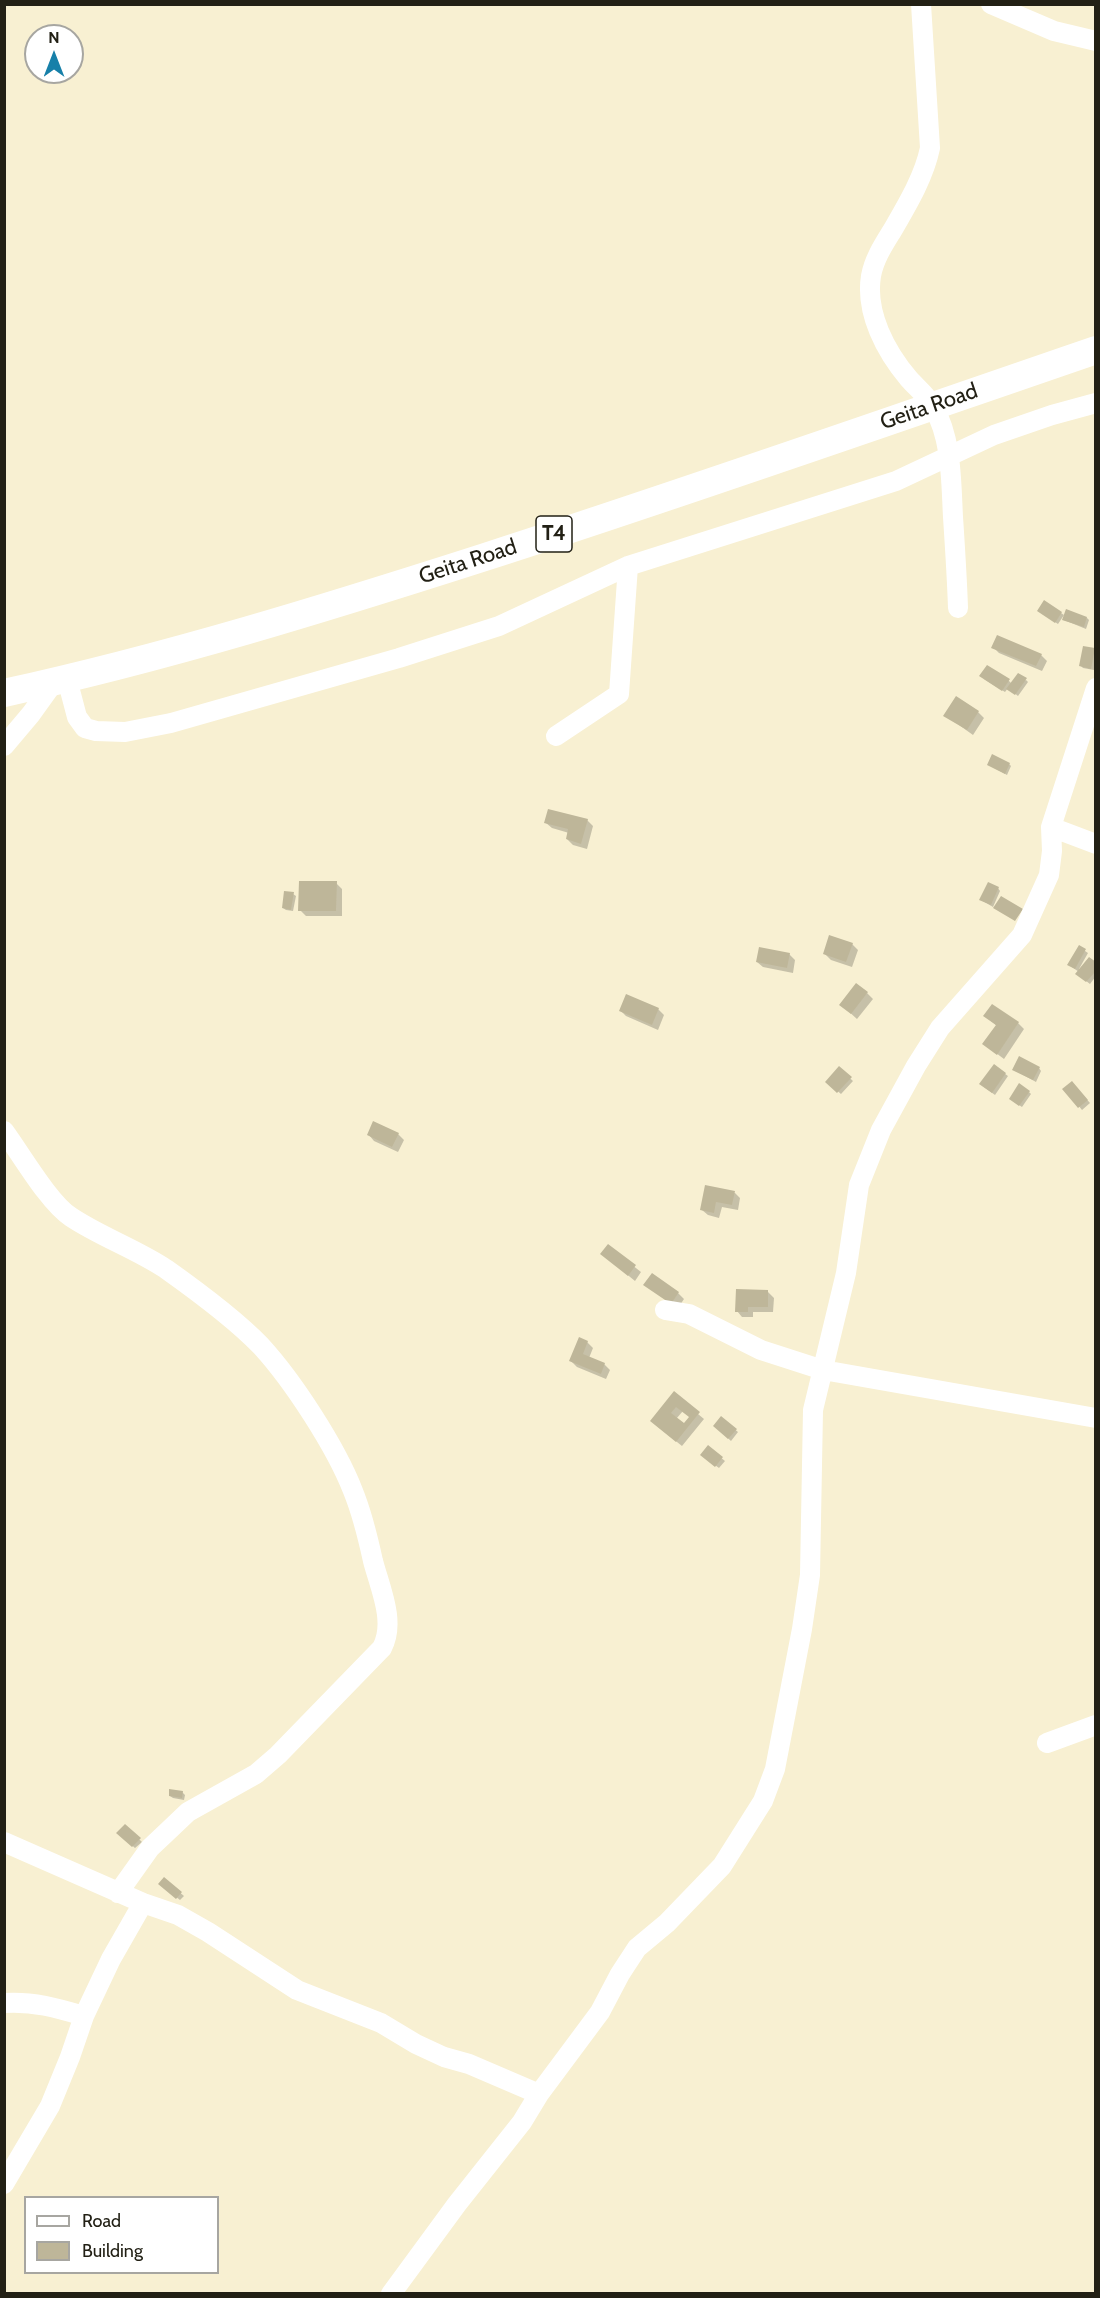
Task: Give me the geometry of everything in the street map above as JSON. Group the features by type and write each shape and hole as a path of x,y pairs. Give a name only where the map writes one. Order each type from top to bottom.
{"highway":[{"name":"Geita Road","path":"4,693 61,681 226,638 331,606 591,522 1095,350"}],"street":[{"path":"921,4 930,148 927,163 878,256 871,275 870,299 878,327 893,359 933,406 950,458 958,608"},
{"path":"992,4 1054,31 1095,41"},
{"path":"4,746 61,681 77,717 85,728 96,731 125,732 171,723 399,658 499,626 628,566 896,481 950,458 994,435 1052,415 1095,404"},
{"path":"556,736 619,694 628,566"},
{"path":"391,2294 457,2204 522,2122 539,2094 600,2012 637,1948 668,1923 722,1866 763,1801 775,1769 802,1629 810,1575 813,1410 846,1273 856,1197 881,1130 940,1028 1022,935 1049,875 1052,851 1051,827 1095,688"},
{"path":"1051,827 1095,844"},
{"path":"4,1131 52,1200 69,1216 165,1268 261,1346 298,1395 327,1440 353,1491 369,1542 388,1622 388,1637 382,1648 278,1755 256,1774 188,1812 150,1848 118,1893"},
{"path":"665,1310 689,1314 761,1350 823,1370 1095,1418"},
{"path":"1047,1743 1095,1725"},
{"path":"4,1842 143,1904 178,1915 297,1990 381,2023 416,2044 444,2057 469,2064 539,2094"},
{"path":"4,2184 50,2106 84,2016 111,1959 143,1904"},
{"path":"4,2004 27,2002 84,2016"}],"building":[{"path":"1044,600 1062,612 1055,623 1037,611"},
{"path":"1066,609 1087,617 1084,627 1062,620"},
{"path":"997,635 1042,654 1036,666 991,648"},
{"path":"1083,646 1095,648 1091,669 1079,666"},
{"path":"987,665 1010,679 1002,691 979,676"},
{"path":"1018,673 1027,678 1015,695 1006,689"},
{"path":"956,696 979,711 967,730 943,716"},
{"path":"992,754 1010,763 1005,774 987,765"},
{"path":"548,809 588,819 581,844 566,839 568,829 544,823"},
{"path":"299,881 337,881 336,911 298,911"},
{"path":"988,882 999,887 991,905 979,900"},
{"path":"284,891 294,892 291,910 282,908"},
{"path":"1001,896 1023,909 1015,921 993,908"},
{"path":"829,935 853,943 846,962 823,954"},
{"path":"1079,945 1086,949 1075,969 1067,965"},
{"path":"759,947 790,953 787,968 756,962"},
{"path":"1089,957 1096,962 1096,971 1086,982 1075,974"},
{"path":"856,983 868,992 851,1014 839,1005"},
{"path":"626,994 659,1008 652,1025 619,1011"},
{"path":"992,1004 1019,1022 997,1055 982,1044 996,1025 983,1016"},
{"path":"1019,1056 1040,1067 1033,1080 1012,1070"},
{"path":"994,1064 1006,1073 992,1093 979,1084"},
{"path":"839,1066 852,1077 837,1093 825,1082"},
{"path":"1072,1081 1088,1100 1078,1108 1062,1089"},
{"path":"1019,1083 1030,1091 1019,1106 1009,1099"},
{"path":"373,1121 399,1133 392,1147 367,1135"},
{"path":"705,1185 735,1191 732,1205 716,1202 714,1213 700,1210"},
{"path":"608,1244 636,1265 628,1276 600,1254"},
{"path":"652,1273 679,1292 671,1304 643,1285"},
{"path":"736,1289 768,1290 768,1307 748,1307 748,1312 735,1312"},
{"path":"579,1337 588,1341 583,1354 605,1363 601,1374 569,1361"},
{"path":"674,1391 700,1412 676,1442 650,1421","holes":["676,1407 689,1417 684,1423 671,1413"]},
{"path":"721,1416 737,1429 728,1439 713,1426"},
{"path":"708,1445 723,1457 715,1467 700,1455"},
{"path":"169,1789 183,1791 182,1798 169,1796"},
{"path":"125,1824 141,1838 132,1847 116,1833"},
{"path":"164,1877 182,1892 176,1899 158,1884"}]}
